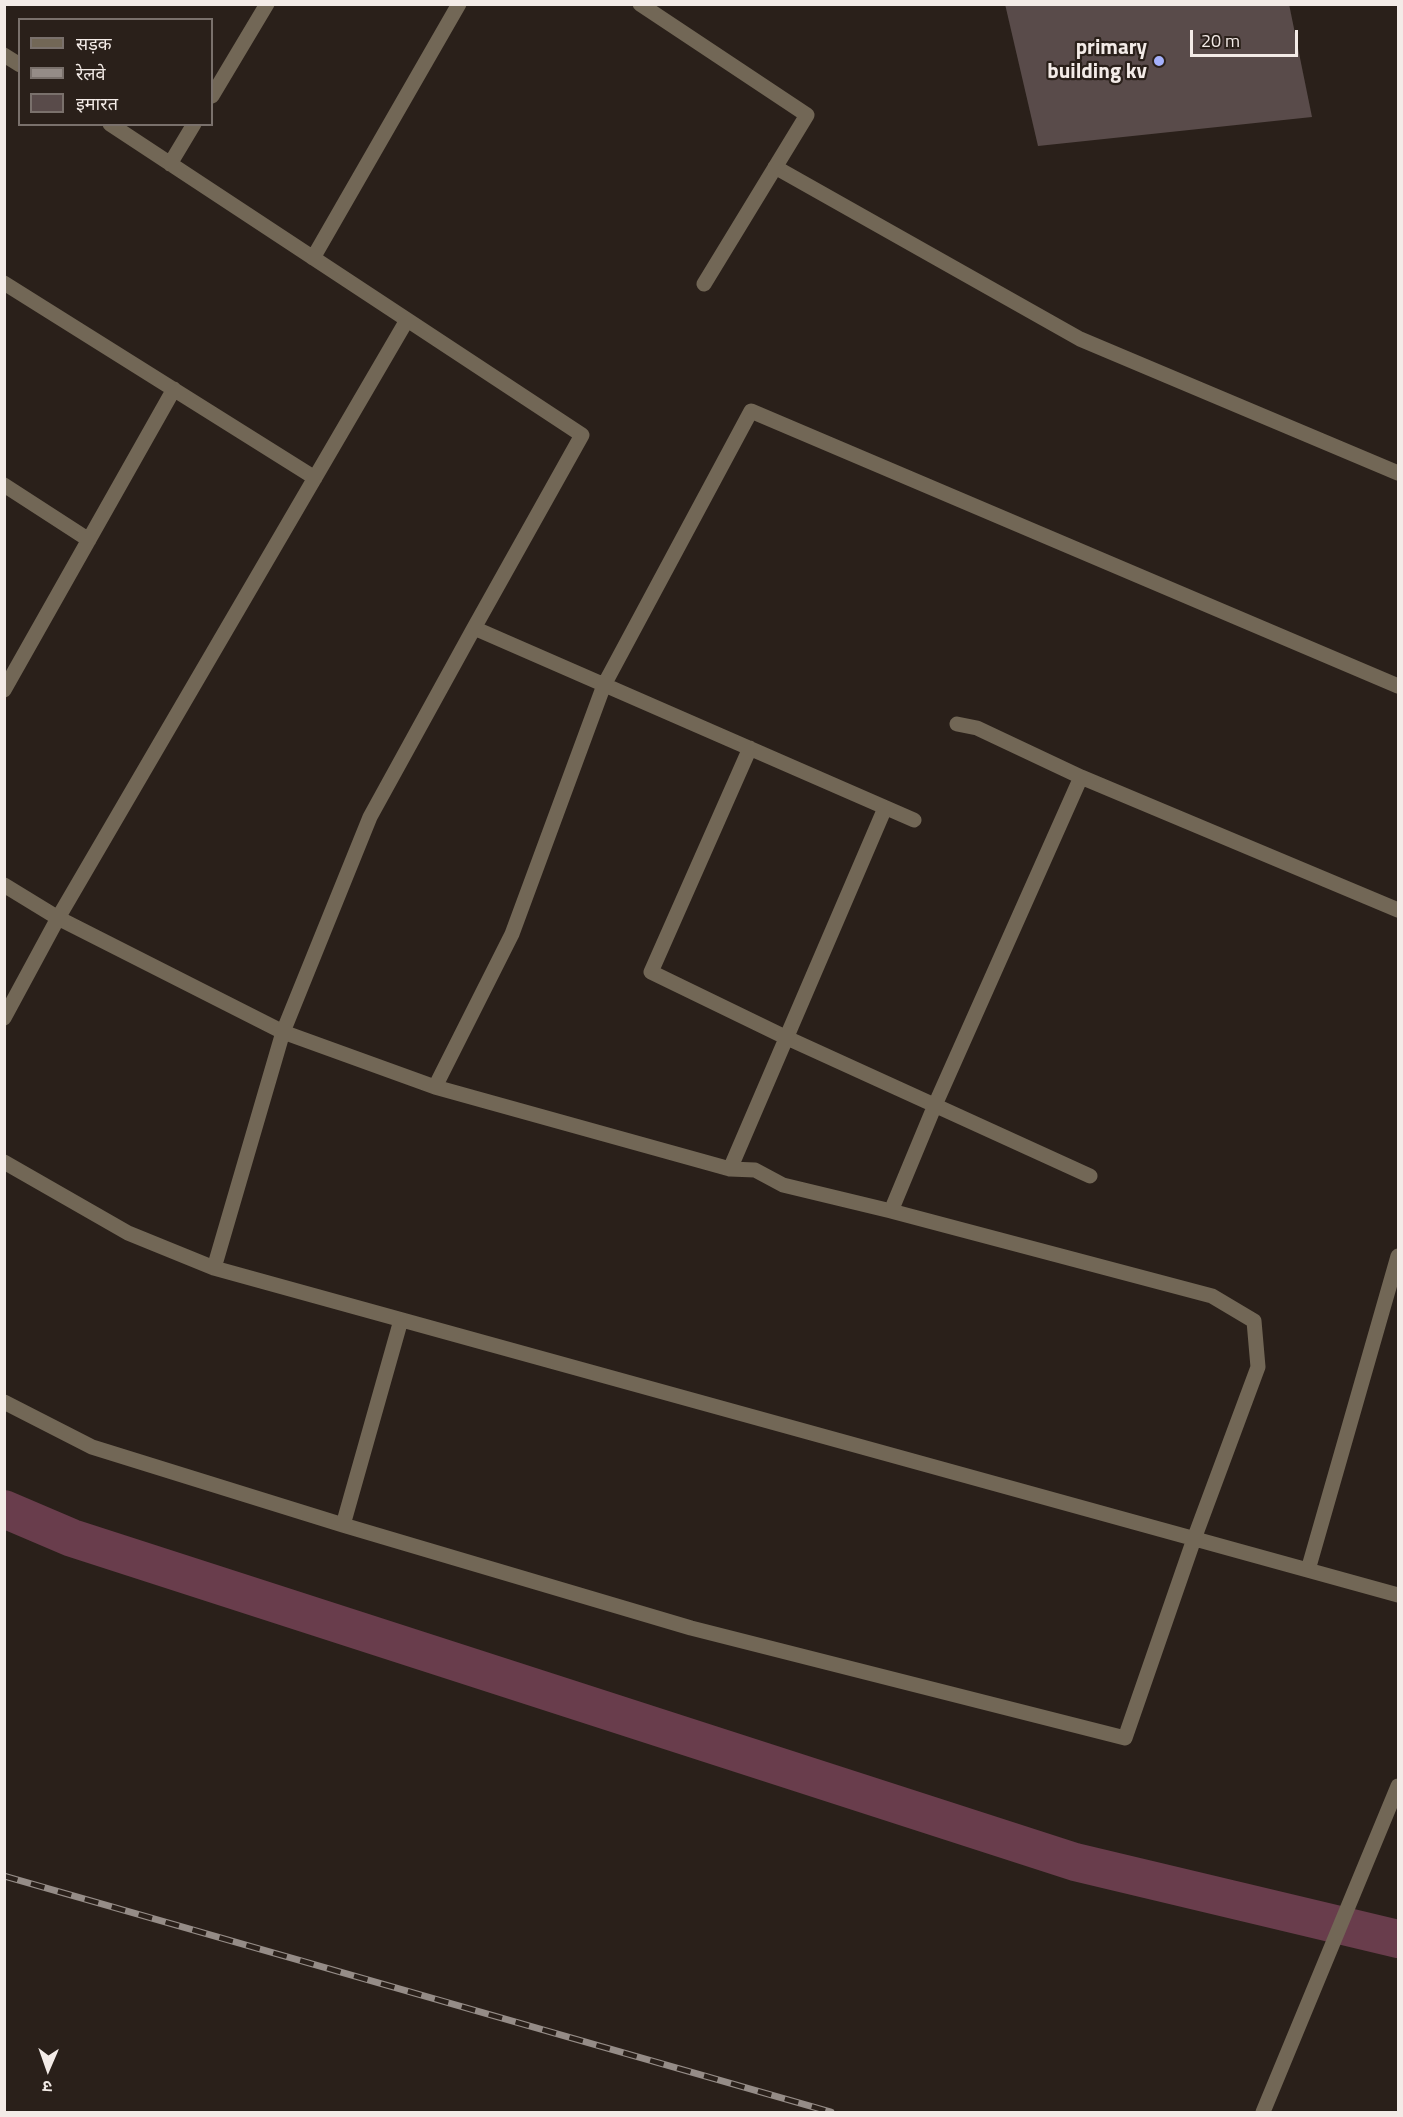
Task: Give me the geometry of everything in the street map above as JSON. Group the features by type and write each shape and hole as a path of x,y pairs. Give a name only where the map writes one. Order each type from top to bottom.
{"street":[{"path":"213,94 267,4"},
{"path":"313,258 459,4"},
{"path":"640,4 807,115 704,284"},
{"path":"4,55 18,64"},
{"path":"113,126 582,435 370,817 283,1032 214,1268"},
{"path":"170,164 193,126"},
{"path":"775,167 1080,339 1398,473"},
{"path":"4,283 315,478"},
{"path":"4,1018 58,918 407,320"},
{"path":"4,690 174,389"},
{"path":"435,1087 512,934 604,685 751,411 1398,686"},
{"path":"4,485 89,540"},
{"path":"474,628 914,820"},
{"path":"957,724 976,728 1081,777 1398,910"},
{"path":"750,748 651,972 785,1037 1090,1176"},
{"path":"891,1211 935,1105 1081,777"},
{"path":"730,1169 885,807"},
{"path":"4,885 58,918 283,1032 435,1087 730,1169 755,1170 783,1185 891,1211 1212,1296 1254,1321 1258,1367 1194,1539 1125,1738 691,1628 343,1525 92,1447 4,1402"},
{"path":"4,1162 128,1233 214,1268 1398,1595"},
{"path":"1308,1570 1398,1256"},
{"path":"343,1525 401,1320"},
{"path":"1263,2112 1369,1860 1394,1810 1398,1786"}],"building":[{"name":"primary building kv","path":"1005,4 1289,4 1312,117 1038,146"}],"waterway":[{"path":"4,1509 72,1538 1075,1862 1398,1939"}],"railway":[{"path":"4,1876 831,2112"}],"place":[{"name":"primary building kv","path":"1159,61"}]}
